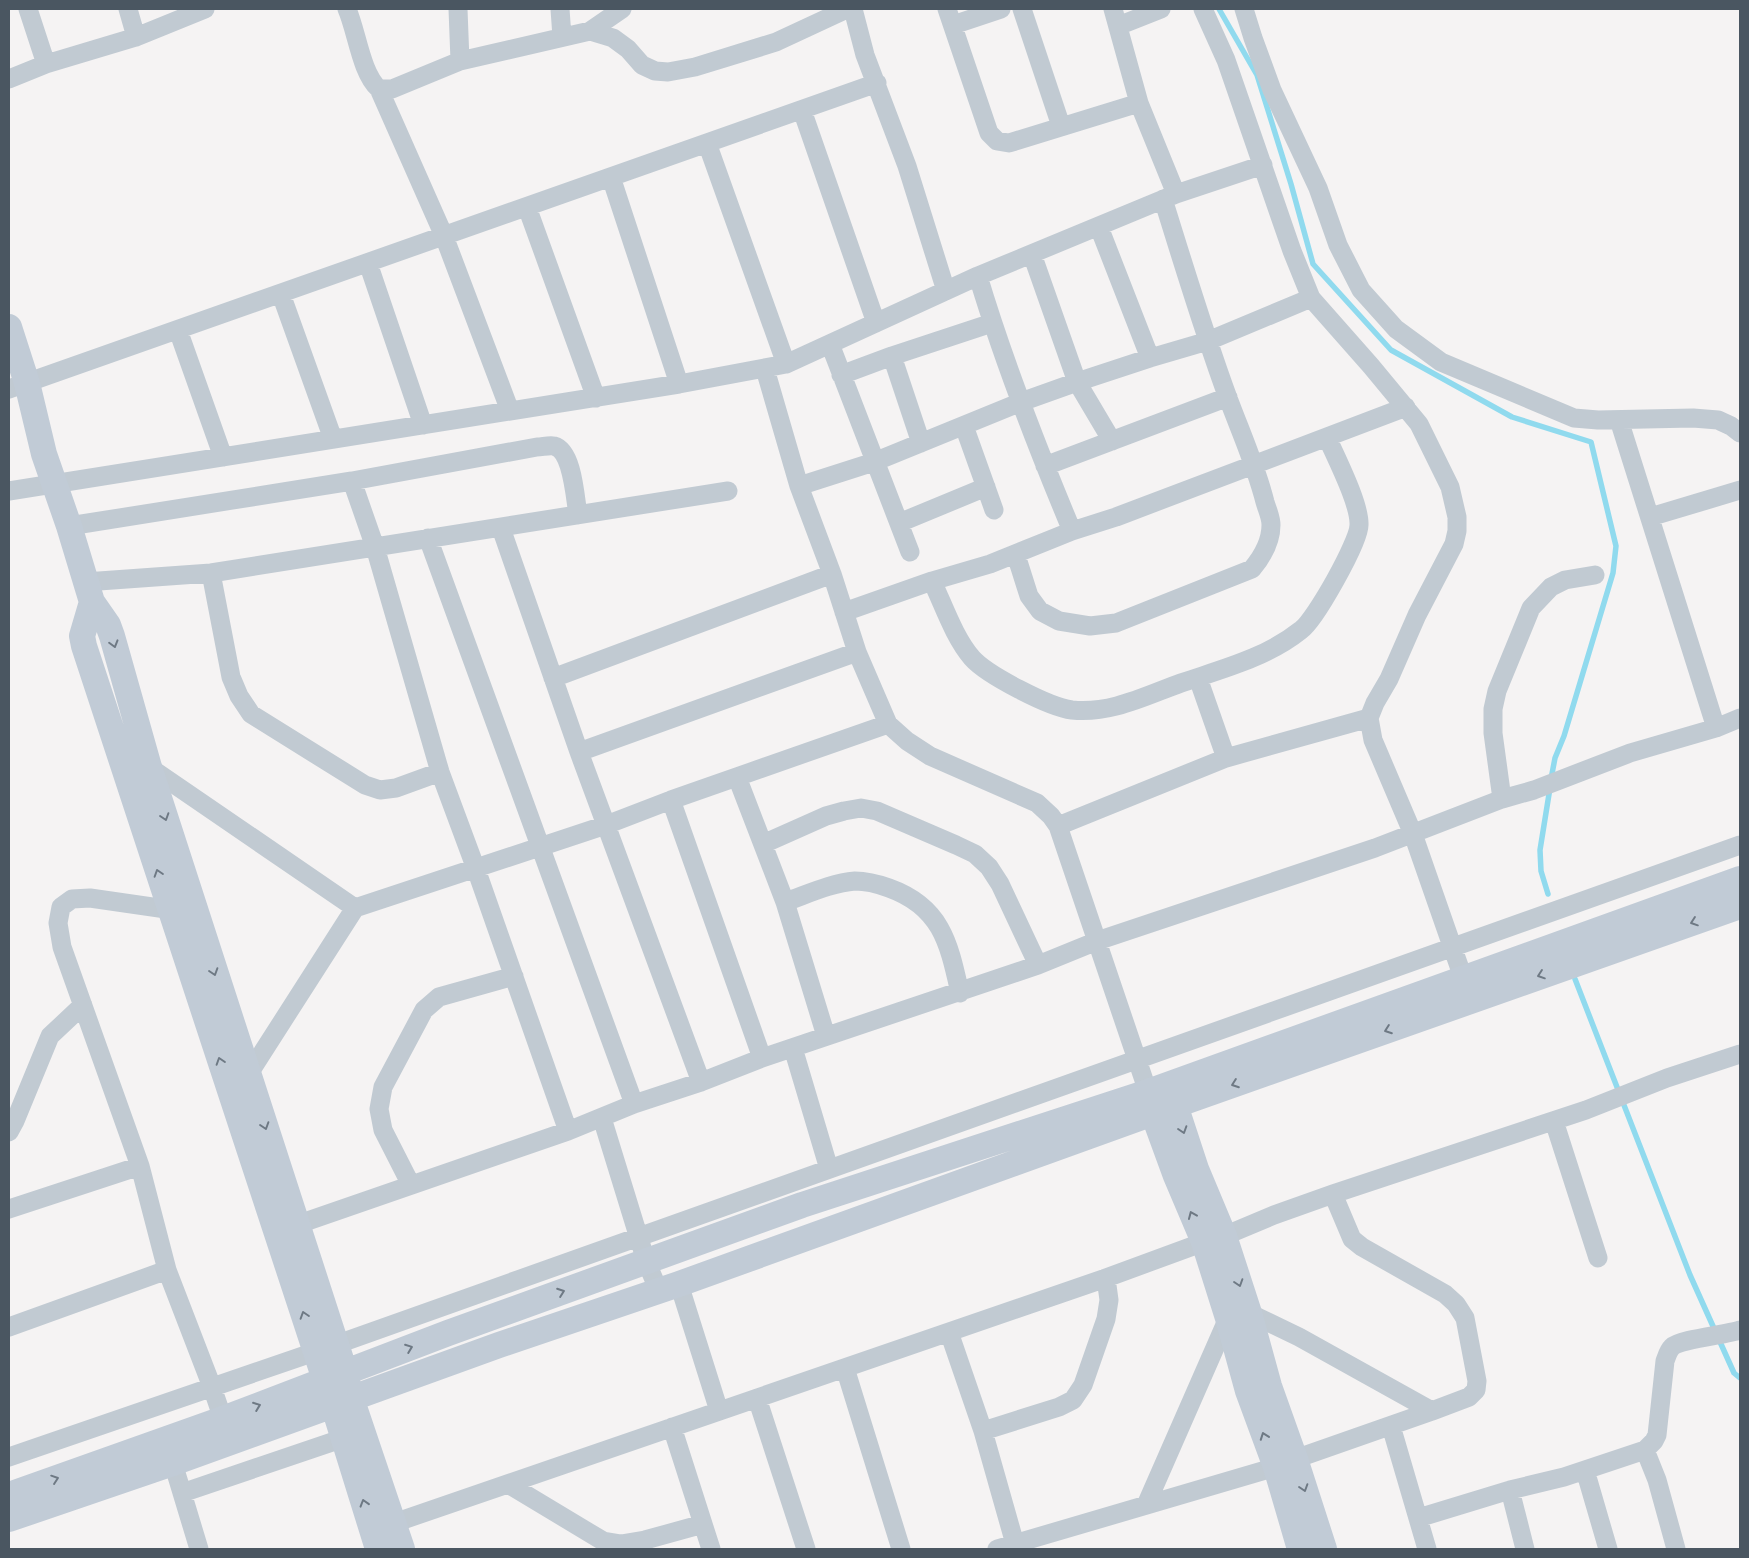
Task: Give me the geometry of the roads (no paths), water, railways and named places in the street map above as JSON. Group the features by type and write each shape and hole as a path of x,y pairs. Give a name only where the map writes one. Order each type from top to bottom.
{"street":[{"path":"28,9 46,64"},
{"path":"128,9 136,37"},
{"path":"9,79 46,64 136,37 205,9"},
{"path":"347,9 354,26 367,73 372,83 379,89 444,236 510,411"},
{"path":"458,9 460,61"},
{"path":"560,9 562,37"},
{"path":"379,89 392,89 460,61 590,31 622,9"},
{"path":"590,31 613,38 628,49 642,65 655,71 668,72 695,67 776,42 847,9"},
{"path":"852,9 865,55 907,166 946,292"},
{"path":"1001,9 950,17 990,133 997,141 1009,143 1139,103"},
{"path":"1022,9 1061,126"},
{"path":"1016,555 1029,596 1040,611 1059,621 1090,626 1116,623 1140,615 1252,569 1261,558 1266,547 1271,525 1254,464 1208,341 1170,197 1139,103 1115,18 1161,9"},
{"path":"1203,9 1226,60 1292,251 1311,298 1419,424 1450,487 1457,517 1457,531 1454,544 1417,615 1389,679 1375,703 1369,718 1373,740 1413,834 1467,990"},
{"path":"1244,9 1272,90 1318,188 1338,245 1361,290 1396,329 1441,362 1574,418 1620,420 1693,418 1718,420 1740,433"},
{"path":"18,386 877,83"},
{"path":"802,110 876,323"},
{"path":"707,143 786,364"},
{"path":"9,491 596,398 786,364 978,276 1170,197 1262,165"},
{"path":"611,177 679,384"},
{"path":"527,207 596,398"},
{"path":"1099,226 1150,358"},
{"path":"1032,254 1077,382 1112,441"},
{"path":"368,263 423,425"},
{"path":"978,276 992,323 1021,402 1072,531"},
{"path":"281,294 334,439"},
{"path":"799,486 874,462 1021,402 1077,382 1208,341 1311,298"},
{"path":"842,375 892,356 992,323"},
{"path":"9,327 18,386 69,526 88,592 108,625 112,636 148,767 182,911"},
{"path":"178,330 223,457"},
{"path":"830,344 910,552"},
{"path":"892,356 922,443"},
{"path":"765,368 799,486 832,574 857,652 888,724 907,741 930,756 1037,803 1051,816 1058,826 1137,1061 1162,1098 1196,1169 1214,1239 1238,1315 1269,1386 1300,1549"},
{"path":"1045,466 1228,397"},
{"path":"844,612 932,581 1016,555 1072,531 1116,517 1406,407"},
{"path":"1620,420 1716,728"},
{"path":"964,426 994,510"},
{"path":"932,581 960,640 973,659 1001,679 1048,704 1072,710 1098,710 1139,700 1223,670 1274,648 1304,629 1331,587 1355,540 1360,527 1358,512 1327,437"},
{"path":"69,526 352,480 538,447 554,446 564,454 569,464 578,515"},
{"path":"352,480 375,547 440,772 568,1132"},
{"path":"899,524 986,487"},
{"path":"1650,517 1740,490"},
{"path":"88,592 728,491"},
{"path":"501,528 579,752 701,1082"},
{"path":"428,538 634,1104"},
{"path":"211,573 231,677 251,714 365,784 380,790 396,788 440,772"},
{"path":"553,678 832,574"},
{"path":"1502,799 1493,733 1493,709 1497,691 1527,617 1531,608 1551,586 1565,580 1595,575"},
{"path":"88,592 82,636 84,646 182,911 342,1401 394,1523 397,1549"},
{"path":"579,752 857,652"},
{"path":"1198,678 1226,758"},
{"path":"1058,826 1226,758 1369,718"},
{"path":"296,1225 568,1132 634,1104 701,1082 762,1058 1038,966 1097,940 1413,834 1502,799 1562,780 1630,753 1716,728 1740,718"},
{"path":"238,1080 355,908 606,825 671,800 888,724"},
{"path":"148,767 355,908"},
{"path":"737,778 785,902 826,1036"},
{"path":"671,800 762,1058"},
{"path":"762,844 826,816 861,808 877,811 956,844 975,854 989,867 1000,884 1038,966"},
{"path":"9,1519 173,1463 227,1431 335,1376 829,1170 1740,845"},
{"path":"1467,990 1740,878"},
{"path":"785,902 835,885 857,881 895,890 932,914 951,954 960,993"},
{"path":"182,911 90,898 72,899 62,907 58,923 62,947 140,1166 168,1270 227,1431"},
{"path":"9,1495 227,1431 342,1401 669,1287 1162,1098 1467,990 1740,906"},
{"path":"411,1185 384,1130 379,1109 383,1086 424,1010 440,997 514,976"},
{"path":"9,1132 50,1036 83,1005"},
{"path":"793,1048 829,1170"},
{"path":"394,1523 1106,1278 1333,1194 1586,1110 1666,1078 1740,1054"},
{"path":"238,1080 296,1225 325,1349"},
{"path":"9,1457 325,1349 643,1249 802,1205 1162,1098"},
{"path":"602,1118 643,1249 669,1287 719,1411"},
{"path":"1554,1121 1598,1258"},
{"path":"9,1209 140,1166"},
{"path":"949,1332 983,1431 1006,1547 1285,1463 1469,1398 1476,1390 1477,1381 1465,1318 1456,1304 1445,1294 1362,1247 1352,1239 1333,1194"},
{"path":"9,1327 168,1270"},
{"path":"983,1431 1059,1408 1073,1400 1083,1385 1106,1320 1109,1300 1106,1278"},
{"path":"1238,1315 1300,1337 1432,1411"},
{"path":"1146,1505 1238,1315"},
{"path":"1418,1518 1510,1490 1564,1477 1645,1450 1657,1436 1665,1361 1673,1346 1681,1342 1734,1332"},
{"path":"845,1368 901,1549"},
{"path":"757,1398 806,1549"},
{"path":"342,1401 344,1438 397,1549"},
{"path":"1391,1426 1427,1549"},
{"path":"672,1427 711,1549"},
{"path":"182,1493 344,1438"},
{"path":"1645,1450 1656,1480 1676,1549"},
{"path":"173,1463 199,1549"},
{"path":"1285,1463 1324,1549"},
{"path":"1585,1470 1608,1549"},
{"path":"508,1484 603,1541 621,1544 645,1540 703,1524"},
{"path":"1510,1490 1525,1549"}],"waterway":[{"path":"1219,9 1257,75 1291,184 1313,264 1391,350 1512,417 1591,442 1616,546 1613,573 1564,736 1555,758 1551,779"},
{"path":"1548,894 1541,871 1540,850 1550,788"},
{"path":"1575,979 1690,1275 1734,1373 1740,1378"}]}
